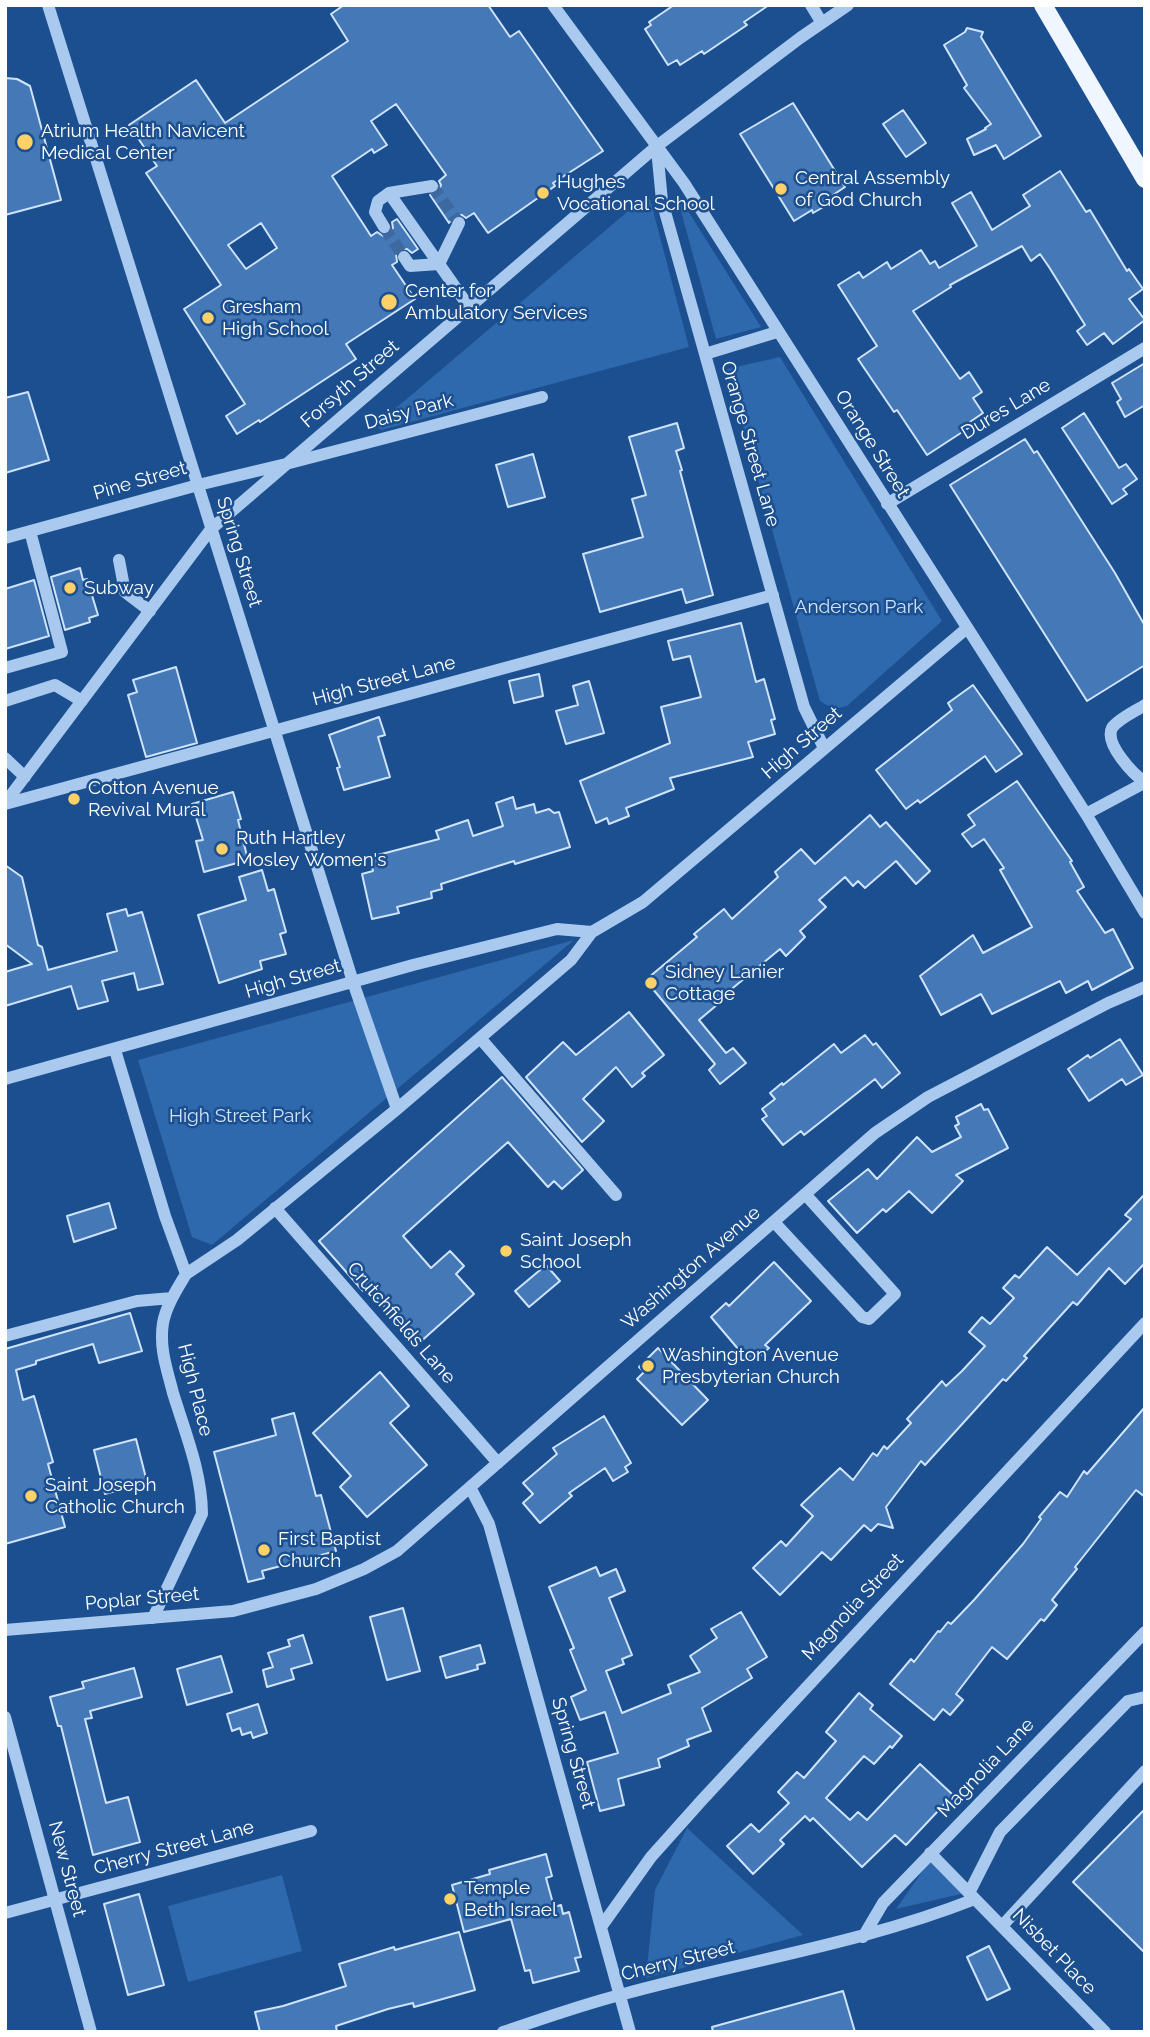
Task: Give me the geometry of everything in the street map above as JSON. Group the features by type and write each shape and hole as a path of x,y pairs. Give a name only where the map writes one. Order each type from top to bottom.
{"main road":[{"path":"1043,5 1145,179"}],"street":[{"name":"Spring Street","path":"48,5 353,982 397,1109"},
{"name":"Orange Street","path":"553,5 684,183 1086,814 1145,913"},
{"path":"811,5 822,23"},
{"name":"Forsyth Street","path":"5,804 211,529 657,146 848,5"},
{"name":"Orange Street Lane","path":"657,146 663,201 705,354 804,707 824,748"},
{"path":"384,227 375,212 378,201 389,193 432,186"},
{"path":"389,193 469,307"},
{"path":"439,264 459,223"},
{"path":"404,257 410,266 439,264"},
{"path":"705,354 777,332"},
{"name":"Dures Lane","path":"887,504 1145,348"},
{"name":"Daisy Park","path":"286,464 542,397"},
{"name":"Pine Street","path":"5,538 198,485 286,464"},
{"path":"5,668 62,652 30,531"},
{"path":"119,560 125,592 150,611"},
{"name":"High Street Lane","path":"5,804 773,595"},
{"name":"High Street","path":"186,1274 237,1240 397,1109 571,960 593,932 643,902 966,629"},
{"path":"5,701 55,685 82,701"},
{"path":"1086,814 1144,783 1115,752 1111,733 1113,725 1145,705"},
{"path":"5,758 25,777"},
{"name":"High Street","path":"5,1079 353,982 557,929 593,932"},
{"name":"Washington Avenue","path":"280,1598 328,1584 397,1551 875,1133 928,1097 1108,1003 1145,987"},
{"path":"480,1038 616,1195"},
{"path":"115,1050 165,1216 186,1274"},
{"path":"774,1222 862,1317 869,1319 895,1294 806,1194"},
{"name":"Crutchfields Lane","path":"275,1208 498,1464"},
{"name":"High Place","path":"153,1618 202,1514 197,1474 162,1353 163,1322 172,1298 186,1274"},
{"path":"5,1336 137,1301 172,1298"},
{"name":"Magnolia Street","path":"601,1927 651,1857 702,1800 1145,1323"},
{"name":"Spring Street","path":"470,1487 489,1524 630,2032"},
{"name":"Poplar Street","path":"5,1630 233,1611 280,1598"},
{"name":"Magnolia Lane","path":"863,1937 883,1903 1145,1632"},
{"path":"863,1937 929,1917 972,1896 1000,1832 1128,1701 1145,1697"},
{"name":"New Street","path":"5,1717 91,2032"},
{"path":"1002,1926 1145,1771"},
{"name":"Cherry Street Lane","path":"5,1913 311,1831"},
{"name":"Nisbet Place","path":"930,1853 1105,2032"},
{"name":"Cherry Street","path":"503,2032 620,1995 863,1937"}],"green space":[{"path":"646,196 650,199 689,347 381,430 376,425"},
{"path":"683,203 761,327 716,339 679,204"},
{"name":"Anderson Park","path":"780,357 942,621 847,706 834,709 820,701 727,369"},
{"name":"High Street Park","path":"574,940 212,1245 192,1237 138,1060"},
{"path":"687,1828 803,1935 646,1978 655,1890"},
{"path":"931,1859 965,1893 896,1909"},
{"path":"282,1875 302,1951 188,1982 168,1906"}],"building":[{"path":"344,5 488,5 510,37 519,31 603,151 553,183 555,186 488,233 474,213 466,218 455,215 449,223 430,195 438,192 441,185 439,181 446,175 396,104 371,121 387,145 374,153 372,149 332,176 371,236 377,232 383,236 389,234 393,228 392,222 397,219 418,249 412,253 407,249 400,249 396,254 397,262 392,265 415,299 346,344 356,359 260,422 259,420 237,434 226,416 245,404 184,309 221,285 146,173 157,166 129,125 196,80 225,123 348,41 331,14","holes":["261,223 277,248 246,269 228,245"]},
{"path":"674,5 769,5 744,22 747,25 704,54 702,51 680,65 677,60 668,65 645,29 651,25 649,22"},
{"path":"967,28 983,32 981,37 1041,136 1004,159 996,145 974,155 967,139 991,124 964,88 967,85 944,45"},
{"name":"Atrium Health Navicent Medical Center","path":"5,78 17,79 30,86 61,200 5,215"},
{"path":"793,103 845,187 824,201 827,205 794,221 740,134"},
{"path":"903,110 926,143 906,157 883,124"},
{"path":"1060,171 1086,212 1090,210 1127,271 1129,269 1143,289 1129,299 1145,320 1113,344 1104,333 1087,345 1077,331 1085,325 1049,267 1040,254 1031,261 1022,246 950,285 951,287 913,311 960,379 969,372 982,392 973,398 983,413 967,424 970,427 927,455 858,359 877,346 838,285 859,272 863,278 887,262 891,269 921,250 930,264 935,261 939,268 977,246 952,203 971,192 992,230 1030,206 1023,195"},
{"path":"1145,363 1145,405 1125,417 1117,402 1121,399 1112,383"},
{"path":"28,392 49,460 5,473 5,398"},
{"path":"1084,413 1119,468 1126,464 1137,479 1123,489 1127,494 1112,504 1062,428"},
{"path":"677,423 684,448 676,451 682,470 680,471 713,595 686,603 682,589 600,612 583,554 643,537 632,499 646,495 629,437"},
{"path":"1025,439 1034,453 1037,451 1115,573 1145,626 1145,665 1087,701 950,485"},
{"path":"533,454 545,497 508,507 496,465"},
{"path":"80,568 83,580 87,579 98,615 89,618 90,622 65,630 51,577"},
{"path":"34,580 49,636 5,649 5,589"},
{"path":"741,623 756,682 764,679 775,719 771,720 775,734 748,742 753,757 670,778 674,789 626,808 629,816 609,824 607,818 596,823 580,781 670,743 661,707 701,697 690,656 673,660 668,641"},
{"path":"176,667 197,743 146,757 128,695 137,692 133,680"},
{"path":"539,674 543,696 514,703 509,681"},
{"path":"589,681 604,733 566,744 556,711 578,705 573,686"},
{"path":"973,685 1022,754 996,772 985,756 920,803 918,800 906,809 876,770 952,710 948,703"},
{"path":"379,717 385,735 378,737 390,777 344,790 337,768 340,767 329,735"},
{"path":"1017,781 1072,861 1070,862 1084,887 1077,891 1105,933 1113,929 1133,968 1092,990 1088,981 1066,993 1060,981 992,1014 981,994 941,1015 920,976 973,935 983,953 1032,927 1000,870 1004,868 984,839 972,847 962,834 975,825 968,815"},
{"path":"233,792 248,860 204,872 196,841 203,840 192,804"},
{"path":"513,797 516,809 534,804 536,813 549,809 554,813 559,812 570,847 441,884 442,889 431,892 432,898 397,907 399,913 372,919 362,874 373,871 370,857 439,839 436,831 468,820 473,836 503,826 496,803"},
{"path":"870,815 880,827 886,822 930,871 916,884 896,861 865,888 858,881 853,886 845,877 819,900 826,907 800,931 805,937 786,956 780,949 722,997 724,999 699,1020 726,1053 733,1048 746,1063 720,1084 709,1070 715,1064 652,988 654,986 648,978 697,937 694,934 724,909 732,919 778,877 775,872 801,849 815,864"},
{"path":"5,865 22,877 38,945 42,947 48,970 117,951 107,914 126,909 128,916 142,912 163,984 138,990 134,973 102,981 108,1001 78,1009 71,986 5,1006 5,972 32,964 5,944"},
{"path":"262,870 268,891 274,889 286,932 280,934 286,954 260,961 262,969 219,983 198,915 246,900 239,877"},
{"path":"629,1012 664,1055 642,1073 645,1076 632,1087 616,1067 583,1099 604,1121 582,1142 526,1077 563,1042 576,1055"},
{"path":"865,1035 873,1045 876,1043 900,1073 882,1088 875,1079 804,1135 801,1131 783,1145 762,1119 767,1116 762,1109 775,1099 770,1093 834,1044 841,1053"},
{"path":"1120,1039 1143,1075 1126,1085 1122,1079 1089,1101 1068,1069 1088,1055 1090,1058"},
{"path":"502,1077 583,1170 562,1189 554,1181 548,1187 508,1142 403,1236 431,1268 450,1251 464,1266 456,1274 474,1294 418,1344 367,1287 363,1291 319,1241"},
{"path":"981,1104 984,1110 988,1109 1008,1148 956,1175 963,1181 932,1213 909,1191 886,1212 883,1209 857,1233 828,1201 868,1169 877,1179 917,1137 932,1152 961,1137 955,1126 959,1124 956,1117"},
{"path":"1145,1194 1145,1263 1125,1284 1109,1268 1077,1305 1073,1302 1024,1356 1027,1358 1006,1381 1003,1379 925,1465 921,1461 886,1507 893,1528 878,1524 871,1531 864,1525 831,1560 822,1552 780,1595 753,1568 781,1541 786,1546 813,1516 801,1505 840,1468 853,1480 873,1453 877,1456 884,1446 887,1449 911,1423 907,1419 942,1381 946,1386 962,1371 985,1346 969,1332 982,1317 990,1324 1014,1298 1003,1288 1015,1275 1019,1278 1047,1247 1077,1275 1131,1219 1125,1215"},
{"path":"109,1203 116,1228 74,1242 67,1216"},
{"path":"774,1262 811,1301 765,1345 769,1348 753,1362 711,1317 726,1303 729,1306"},
{"path":"546,1265 560,1281 529,1307 515,1291"},
{"path":"130,1313 142,1351 99,1363 93,1344 36,1361 36,1364 16,1370 23,1400 34,1396 53,1462 48,1464 65,1527 5,1544 5,1349"},
{"path":"658,1348 708,1400 682,1425 637,1379 644,1372 639,1367"},
{"path":"380,1372 409,1406 390,1423 427,1465 367,1517 340,1487 351,1476 313,1433"},
{"path":"1145,1407 1145,1497 1136,1490 1075,1567 1077,1569 1052,1600 1057,1605 1044,1621 1041,1619 1007,1659 992,1647 956,1694 963,1700 950,1715 943,1709 934,1720 890,1684 911,1659 914,1662 938,1631 948,1622 951,1624 974,1600 1023,1544 1041,1519 1039,1517 1060,1492 1067,1497 1084,1471 1087,1474"},
{"path":"294,1413 316,1496 321,1495 336,1551 262,1571 264,1578 248,1582 214,1452 276,1435 272,1419"},
{"path":"604,1416 631,1463 625,1467 628,1472 613,1481 605,1468 569,1493 572,1496 540,1523 523,1503 533,1494 523,1483 557,1454 553,1448"},
{"path":"136,1439 147,1482 105,1494 94,1450"},
{"path":"596,1567 600,1576 616,1569 625,1591 609,1598 632,1655 622,1659 624,1664 606,1671 622,1713 671,1693 668,1685 700,1672 690,1656 717,1638 711,1629 741,1612 767,1657 747,1669 752,1678 702,1708 711,1731 687,1740 689,1746 658,1759 660,1767 618,1779 624,1805 600,1811 587,1762 618,1753 605,1712 580,1720 571,1697 586,1690 570,1650 574,1648 549,1587"},
{"path":"403,1608 420,1671 387,1680 370,1617"},
{"path":"303,1635 312,1663 291,1669 294,1679 267,1687 263,1670 273,1667 268,1653 290,1646 288,1640"},
{"path":"480,1645 485,1663 477,1665 478,1669 446,1678 440,1657"},
{"path":"221,1656 232,1692 187,1705 177,1669"},
{"path":"134,1668 142,1697 90,1711 92,1718 85,1719 106,1803 128,1797 140,1842 93,1855 61,1726 58,1726 50,1697 84,1688 82,1682"},
{"path":"859,1693 873,1705 870,1709 902,1736 874,1764 864,1756 826,1798 850,1820 858,1812 867,1820 920,1764 953,1795 906,1845 895,1835 862,1867 813,1818 810,1821 805,1816 780,1840 784,1844 753,1874 727,1846 751,1824 759,1832 789,1803 778,1792 797,1772 804,1778 836,1741 826,1732"},
{"path":"258,1704 267,1733 253,1738 251,1732 242,1735 240,1728 232,1731 227,1714"},
{"path":"1145,1809 1145,1953 1073,1882"},
{"path":"546,1854 552,1876 546,1878 554,1907 561,1905 563,1914 569,1912 581,1957 575,1958 579,1971 533,1983 530,1970 525,1971 511,1919 464,1932 452,1885 490,1874 489,1870"},
{"path":"139,1894 164,1985 128,1995 104,1904"},
{"path":"459,1932 475,1990 414,2007 413,2003 388,2009 336,2026 337,2032 260,2032 255,2012 346,1986 339,1964 394,1947 395,1950"},
{"path":"989,1946 1010,1989 987,2000 967,1957"},
{"path":"843,1991 855,2032 713,2032 712,2027"}],"tunnel":[{"path":"432,186 459,223"},
{"path":"384,227 404,257"}],"place":[{"name":"Atrium Health Navicent Medical Center","path":"25,142"},
{"name":"Central Assembly of God Church","path":"781,189"},
{"name":"Hughes Vocational School","path":"543,193"},
{"name":"Center for Ambulatory Services","path":"389,302"},
{"name":"Gresham High School","path":"208,318"},
{"name":"Subway","path":"70,588"},
{"name":"Cotton Avenue Revival Mural","path":"74,799"},
{"name":"Ruth Hartley Mosley Women's","path":"222,849"},
{"name":"Sidney Lanier Cottage","path":"651,983"},
{"name":"Saint Joseph School","path":"506,1251"},
{"name":"Washington Avenue Presbyterian Church","path":"648,1366"},
{"name":"Saint Joseph Catholic Church","path":"31,1496"},
{"name":"First Baptist Church","path":"264,1550"},
{"name":"Temple Beth Israel","path":"450,1899"}]}
